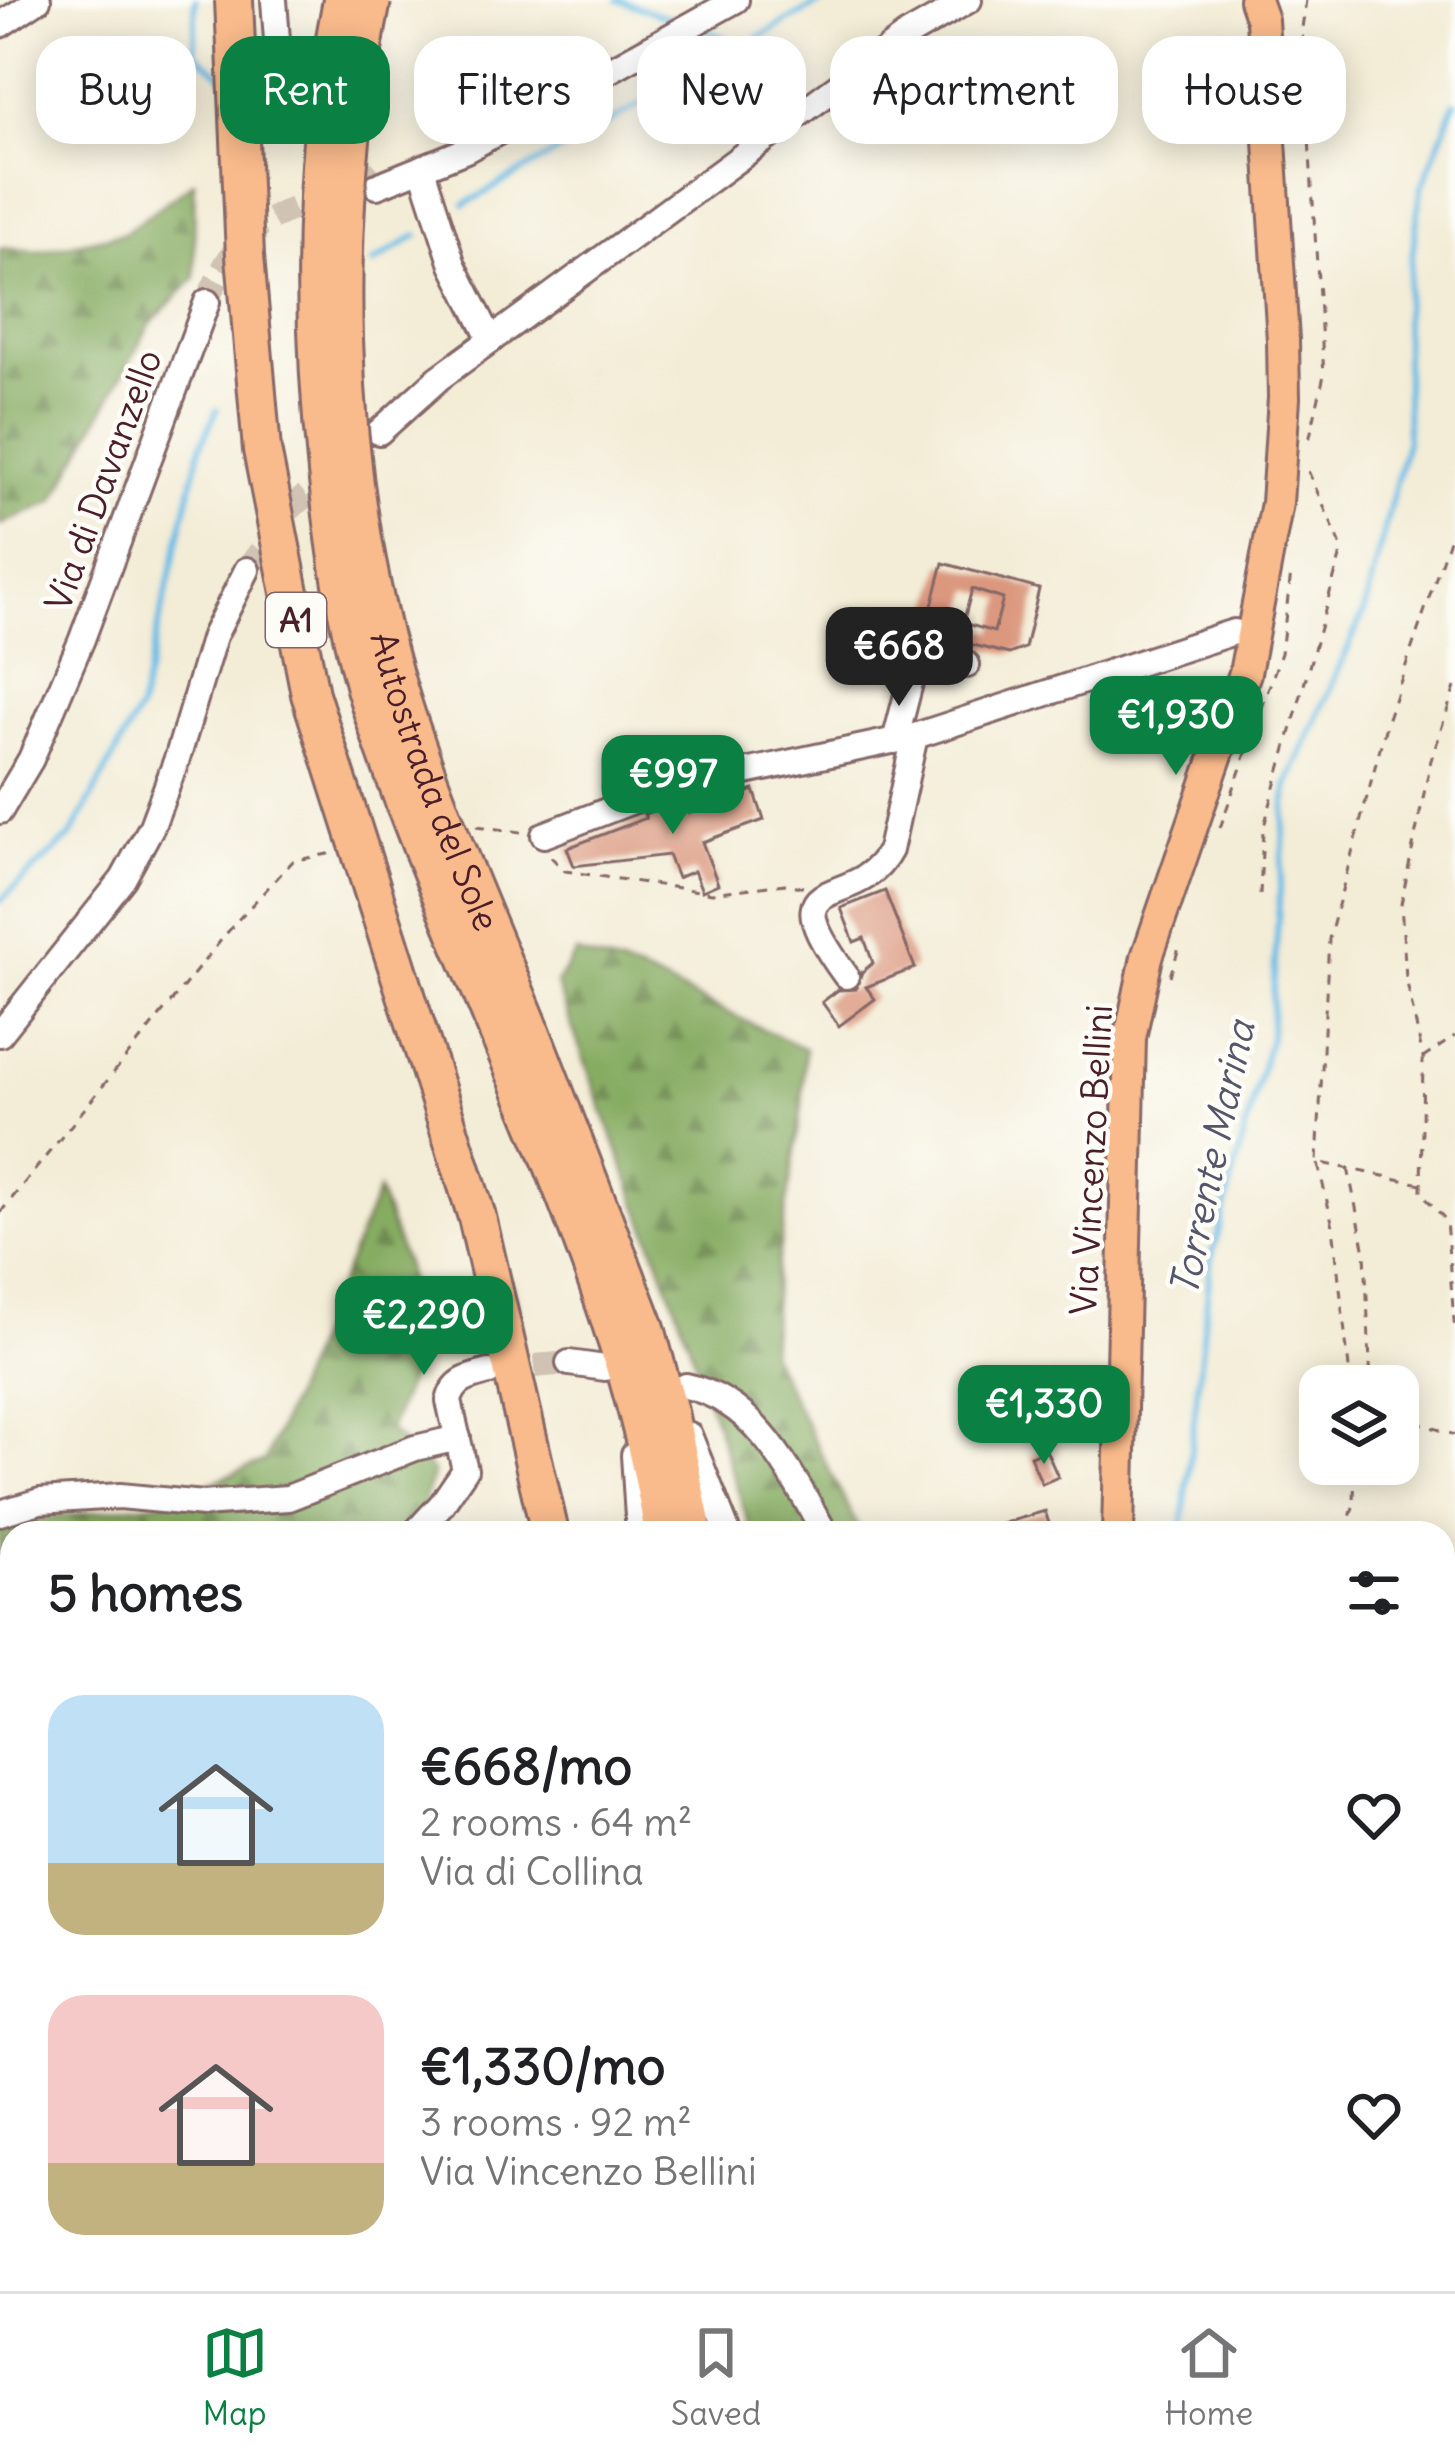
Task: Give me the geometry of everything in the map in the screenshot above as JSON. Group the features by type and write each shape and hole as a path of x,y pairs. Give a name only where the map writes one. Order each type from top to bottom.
{"highway":[{"name":"A1","path":"234,0 245,256 262,450 310,694 477,1216 547,1521"},
{"name":"Autostrada del Sole","path":"343,0 332,50 314,227 317,383 337,564 364,685 402,797 603,1209 646,1328 691,1521"},
{"name":"Autostrada del Sole","path":"372,0 359,62 345,220 346,380 365,557 394,675 574,1214 617,1375 654,1479 661,1521"}],"main road":[{"name":"Via Vincenzo Bellini","path":"1118,1521 1130,1038 1147,957 1233,715 1268,645 1283,340 1262,7"}],"street":[{"path":"0,25 38,0"},
{"path":"274,0 277,36"},
{"path":"377,186 466,150 736,0"},
{"path":"379,432 439,378 906,36 970,0"},
{"path":"422,169 453,265 491,340"},
{"name":"Via di Davanzello","path":"0,811 31,759 82,638 207,302"},
{"path":"0,1034 123,879 152,826 214,636 247,569"},
{"path":"544,835 661,790 905,738 1234,632 1268,645"},
{"path":"847,976 823,944 813,906 820,896 882,866 890,850 916,660 923,653 967,665"},
{"path":"603,1209 644,1277 694,1456 723,1521"},
{"path":"568,1363 617,1375 637,1521"},
{"path":"426,1521 459,1483 464,1456 449,1401 452,1390 460,1381 489,1372"},
{"path":"686,1386 715,1395 753,1423 789,1470 818,1521"},
{"path":"0,1513 40,1501 120,1496 202,1504 288,1498 415,1448 458,1438"}],"path":[{"path":"1260,895 1263,830 1340,557 1340,543 1304,463 1280,461"},
{"path":"1349,1365 1333,1226 1317,1162 1329,939 1388,718 1455,522"},
{"path":"1215,841 1268,645"},
{"path":"1455,687 1430,760 1401,904 1406,978 1423,1058 1421,1192 1446,1220 1455,1333"},
{"path":"1166,991 1185,928"},
{"path":"1423,1058 1455,1036"},
{"path":"1317,1162 1421,1184"},
{"path":"1348,1168 1365,1252 1370,1365"},
{"path":"1419,1423 1455,1435"},
{"path":"1349,1521 1354,1485"}],"green space":[{"path":"194,182 195,278 150,324 54,501 0,525 0,248 40,251 124,233"},
{"path":"576,953 643,973 805,1049 802,1106 775,1278 770,1353 855,1521 748,1521 686,1334 556,984"},
{"path":"378,1191 406,1267 422,1346 389,1430 433,1472 419,1521 28,1521 163,1502 265,1461"}],"building":[{"path":"943,563 1039,589 1025,648 1009,654 925,633","holes":["972,589 1003,599 994,632 963,623"]},
{"path":"754,790 764,820 702,842 718,884 702,891 694,871 677,878 668,855 574,866 567,848 666,806 685,802 689,813"},
{"path":"885,891 915,968 866,987 875,999 839,1026 822,1002 838,990 856,989 862,972 873,963 864,938 854,942 841,908"},
{"path":"1046,1450 1058,1477 1042,1484 1030,1456"},
{"path":"1045,1511 1048,1521 1011,1521"}],"waterway":[{"path":"195,0 195,53 220,74"},
{"path":"618,0 677,20"},
{"path":"465,204 825,0"},
{"path":"707,31 720,36"},
{"name":"Torrente Marina","path":"1183,1521 1211,1260 1270,1037 1287,786 1364,612 1407,438 1404,315 1421,190 1455,102"},
{"path":"373,263 417,235"},
{"path":"0,901 71,836 139,710 201,445 217,410"}],"tunnel":[{"path":"207,302 221,271 254,230 295,208 377,186 340,144"},
{"path":"247,570 291,508 332,473"},
{"path":"499,1369 569,1363"}]}
